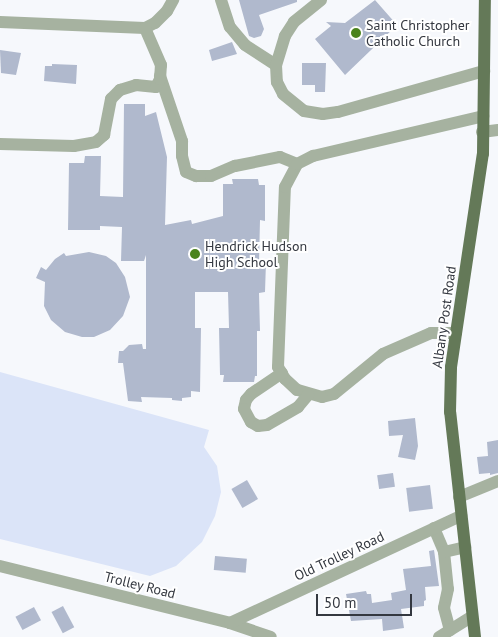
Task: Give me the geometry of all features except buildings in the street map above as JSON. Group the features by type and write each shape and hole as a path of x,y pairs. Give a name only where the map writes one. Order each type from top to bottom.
{"main road":[{"name":"Albany Post Road","path":"475,637 450,412 451,367 483,154 485,0"}],"street":[{"path":"0,22 150,26 167,11 173,0"},
{"path":"221,0 230,27 245,45 276,65"},
{"path":"320,0 294,22 285,36 276,65 277,82 283,94 304,111 323,114 338,112 484,71"},
{"path":"0,144 74,146 96,142 104,135 111,99 120,90 136,86 156,87 160,76 160,65 150,26"},
{"path":"160,76 177,122 186,172 196,176 211,176 235,166 280,157 297,164"},
{"path":"456,334 431,333 383,354 334,394 322,397 308,395 297,390 278,367 285,187 297,164 313,156 483,116"},
{"path":"482,132 498,130"},
{"path":"282,373 251,394 246,400 244,409 251,422 258,426 266,424 298,407 308,395"},
{"path":"459,497 498,481"},
{"name":"Old Trolley Road","path":"230,623 461,516"},
{"path":"434,528 444,552 448,589 444,608 450,630"},
{"path":"444,552 465,547"},
{"name":"Trolley Road","path":"0,566 230,623 271,637"},
{"path":"448,589 469,586"},
{"path":"439,637 472,616"}],"shaded area":[{"path":"0,372 209,430 204,447 217,466 221,492 215,516 202,542 176,566 150,576 0,539"}],"place":[{"name":"Saint Christopher Catholic Church","path":"356,33"},
{"name":"Hendrick Hudson High School","path":"195,254"}]}
